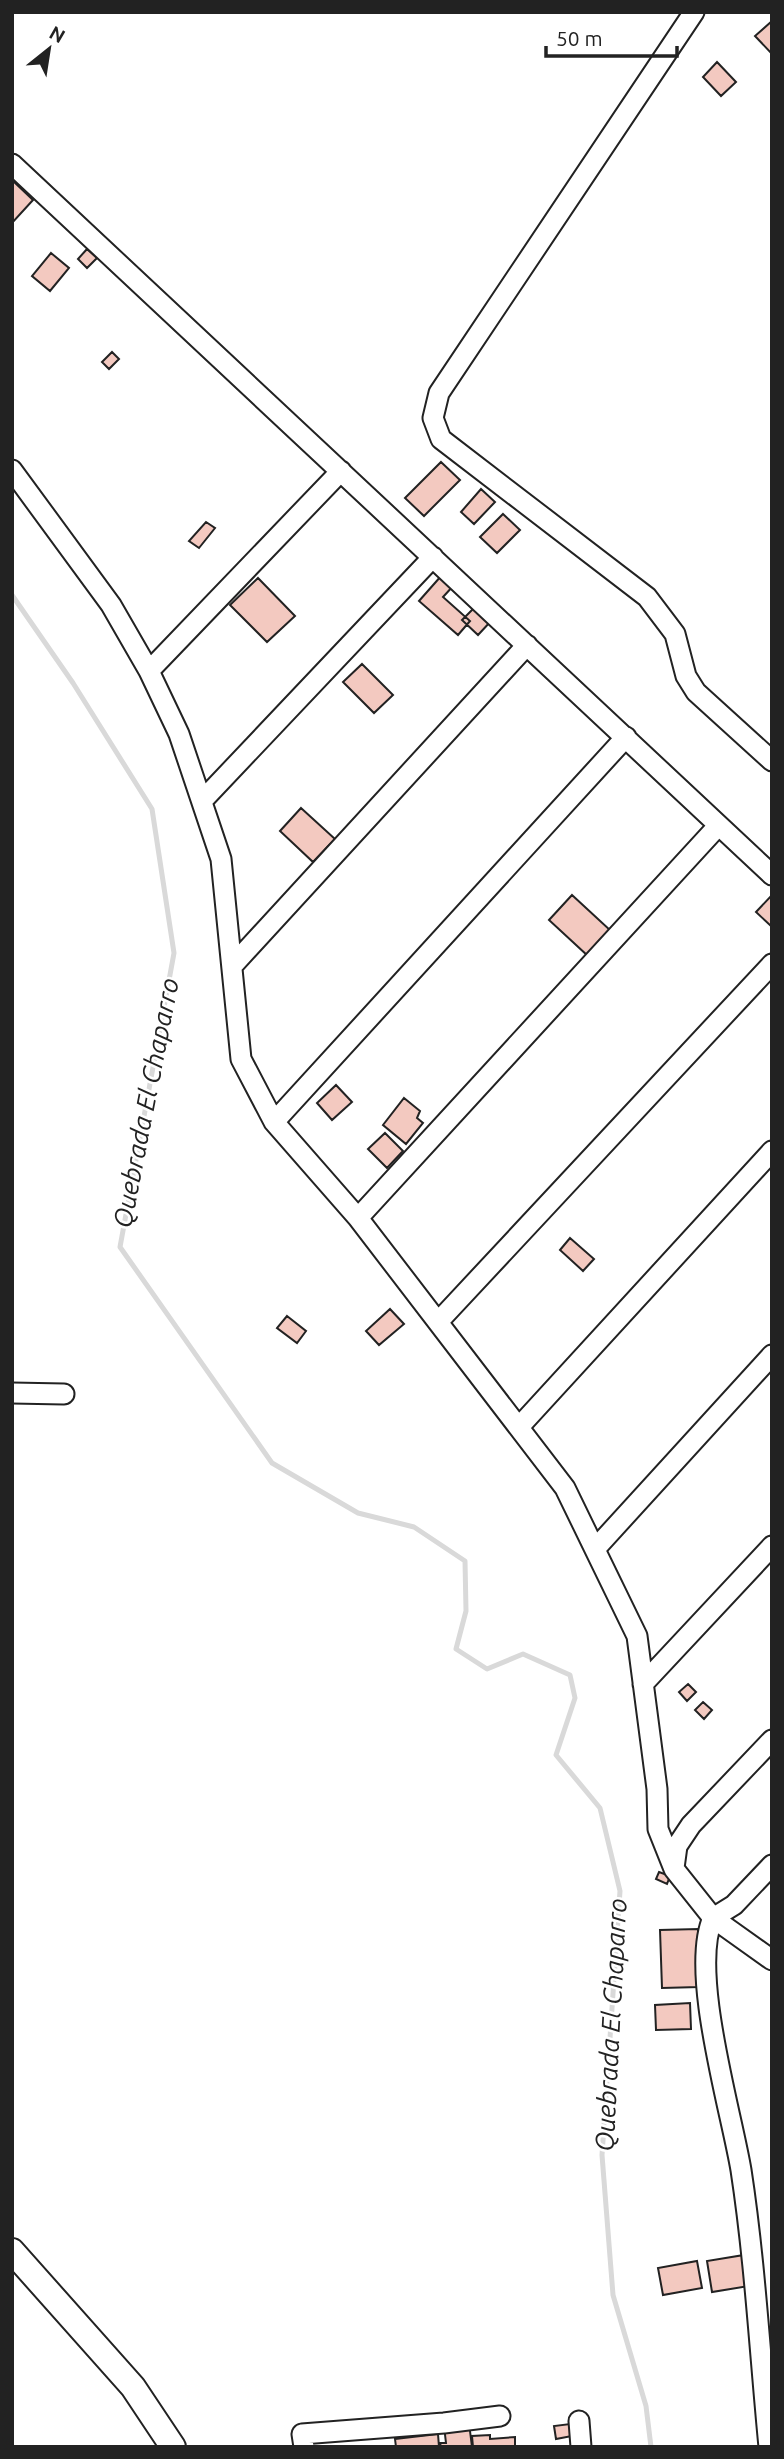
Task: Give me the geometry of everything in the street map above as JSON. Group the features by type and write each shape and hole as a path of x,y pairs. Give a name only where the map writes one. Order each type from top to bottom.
{"main road":[{"path":"12,2251 133,2387 173,2447"}],"street":[{"path":"694,12 439,393 433,418 441,439 647,597 675,634 686,676 696,692 772,761"},
{"path":"12,164 772,875"},
{"path":"12,470 111,605 149,671 179,734 221,859 242,1059 275,1122 358,1217 565,1488 637,1636 657,1789 658,1829 674,1869 713,1919 772,1960"},
{"path":"149,671 341,471"},
{"path":"202,801 433,557"},
{"path":"234,964 527,645"},
{"path":"275,1122 626,737"},
{"path":"358,1217 718,827"},
{"path":"438,1322 772,964"},
{"path":"519,1427 772,1152"},
{"path":"595,1549 772,1355"},
{"path":"12,1393 64,1394"},
{"path":"643,1684 772,1546"},
{"path":"674,1869 677,1846 691,1825 772,1740"},
{"path":"769,2447 741,2171 717,2054 704,1952 706,1933 713,1919 734,1905 772,1865"},
{"path":"304,2447 302,2434 444,2424 500,2416"},
{"path":"579,2421 581,2447"}],"building":[{"path":"772,21 772,54 755,36"},
{"path":"717,62 736,82 721,96 703,77"},
{"path":"12,180 33,200 12,223"},
{"path":"87,249 97,258 87,268 78,259"},
{"path":"51,253 69,268 50,291 32,276"},
{"path":"112,352 119,359 109,369 102,362"},
{"path":"441,462 460,480 424,516 405,498"},
{"path":"481,489 495,502 474,524 461,512"},
{"path":"503,514 520,530 497,553 480,537"},
{"path":"206,522 215,528 199,548 189,541"},
{"path":"442,575 454,585 443,597 470,621 458,635 419,601"},
{"path":"258,578 295,616 267,642 230,605"},
{"path":"477,605 492,620 478,635 462,620"},
{"path":"362,664 393,695 374,713 343,682"},
{"path":"301,808 335,839 313,862 280,831"},
{"path":"572,895 611,931 588,956 549,920"},
{"path":"772,895 772,927 756,912"},
{"path":"336,1085 352,1102 332,1120 317,1103"},
{"path":"404,1098 420,1111 417,1118 423,1123 406,1144 383,1125"},
{"path":"385,1133 403,1151 387,1168 368,1149"},
{"path":"570,1238 594,1259 583,1271 560,1250"},
{"path":"390,1309 404,1324 379,1345 366,1331"},
{"path":"287,1316 306,1331 297,1343 277,1328"},
{"path":"688,1684 696,1692 687,1701 679,1692"},
{"path":"703,1702 712,1710 704,1719 695,1710"},
{"path":"659,1872 670,1876 667,1884 656,1879"},
{"path":"698,1929 699,1987 662,1988 660,1930"},
{"path":"690,2003 691,2029 656,2030 655,2005"},
{"path":"744,2255 749,2286 712,2292 707,2261"},
{"path":"697,2261 702,2288 663,2295 658,2268"},
{"path":"469,2423 472,2447 441,2447 440,2443 446,2443 444,2426"},
{"path":"570,2424 572,2436 556,2439 554,2426"},
{"path":"438,2434 439,2447 396,2447 395,2439"},
{"path":"490,2435 490,2439 515,2437 515,2447 473,2447 472,2436"}],"waterway":[{"name":"Quebrada El Chaparro","path":"12,595 73,683 152,809 174,953 120,1247 272,1463 358,1513 414,1527 465,1561 466,1611 456,1649 487,1669 523,1654 570,1675 575,1698 556,1755 600,1808 620,1891 602,2155 613,2295 646,2406 651,2447"}]}
